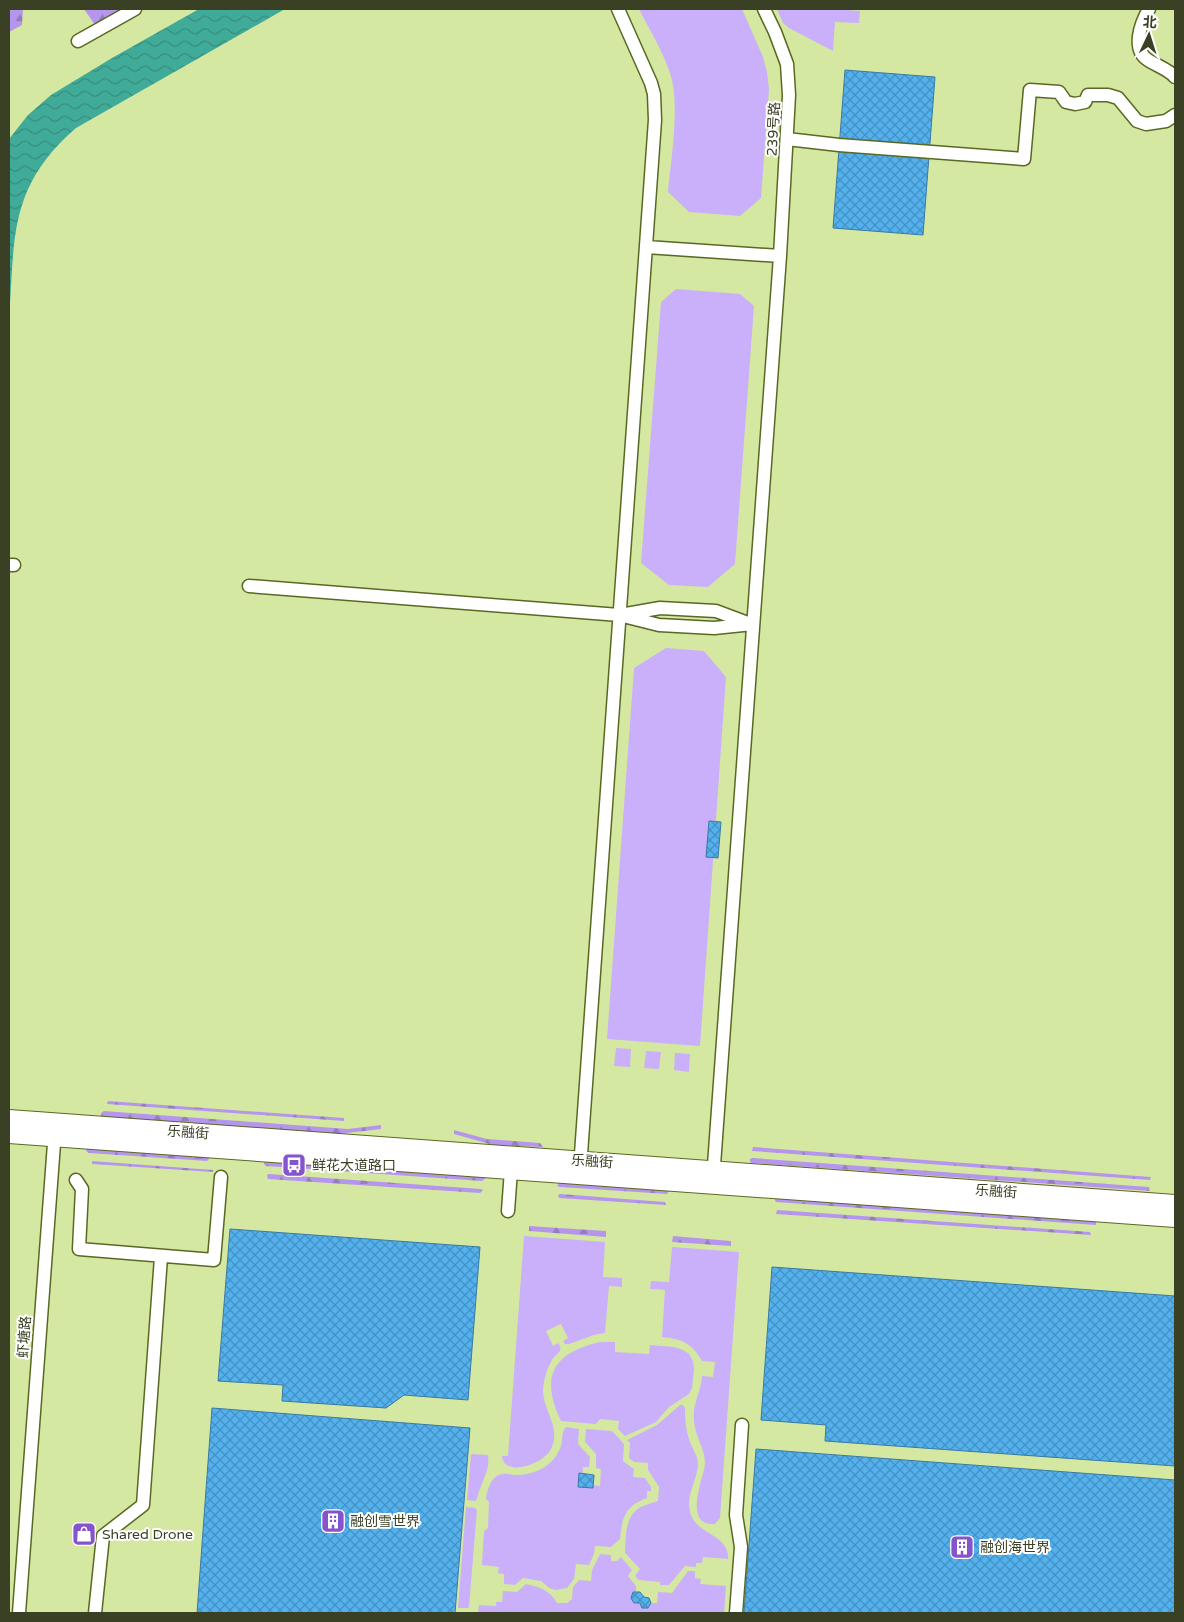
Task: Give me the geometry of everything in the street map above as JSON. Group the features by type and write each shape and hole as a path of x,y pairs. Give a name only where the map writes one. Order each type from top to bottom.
{"street":[{"path":"78,41 135,9"},
{"path":"580,1168 655,120 654,94 647,70 618,9"},
{"name":"239号路","path":"713,1177 780,256 789,95 787,64 764,9"},
{"path":"1149,9 1142,22 1139,42 1140,51 1146,59 1175,77"},
{"path":"787,139 848,146 1024,159 1030,90 1059,92 1066,102 1076,104 1085,102 1088,95 1108,95 1118,98 1137,121 1146,124 1166,121 1175,115"},
{"path":"646,247 780,256"},
{"path":"249,586 619,615 660,608 716,612 753,624"},
{"name":"乐融街","path":"9,1119 55,1130 511,1170 580,1168"},
{"name":"乐融街","path":"9,1134 55,1130 713,1177 1175,1204"},
{"name":"虾塘路","path":"19,1613 55,1130"},
{"path":"508,1211 511,1170"},
{"path":"76,1180 82,1189 79,1249 214,1260 220,1177"},
{"name":"乐融街","path":"713,1177 1175,1218"},
{"path":"95,1613 102,1536 143,1505 161,1257"},
{"path":"736,1613 741,1547 736,1515 742,1425"}],"shaded area":[{"path":"639,9 742,9 763,57 769,89 761,198 740,216 689,212 668,192 674,135 674,92 666,62"},
{"path":"777,9 860,11 859,23 835,22 833,51 789,28 783,23"},
{"path":"676,289 740,294 754,306 735,564 708,587 669,585 641,563 661,302"},
{"path":"666,648 704,651 726,677 700,1046 607,1039 634,668"},
{"path":"616,1048 631,1049 630,1067 614,1066"},
{"path":"646,1051 661,1052 659,1069 644,1068"},
{"path":"675,1053 690,1054 689,1072 674,1070"},
{"path":"524,1236 605,1242 603,1277 622,1278 622,1287 609,1286 605,1333 565,1344 563,1341 568,1338 561,1324 546,1331 553,1346 558,1343 560,1348 560,1351 549,1366 543,1389 545,1404 553,1426 554,1441 547,1455 541,1460 533,1464 517,1467 504,1463 502,1456 508,1456"},
{"path":"672,1247 739,1252 720,1518 715,1524 705,1522 699,1517 697,1509 697,1499 705,1462 696,1432 694,1415 702,1376 713,1377 715,1362 702,1361 686,1343 662,1337 665,1290 650,1289 651,1281 669,1282"},
{"path":"600,1342 615,1342 615,1352 649,1354 650,1345 674,1347 683,1350 689,1354 693,1361 692,1388 689,1394 669,1407 656,1422 625,1436 618,1429 619,1421 600,1419 596,1424 561,1421 551,1392 551,1380 555,1369 561,1360 571,1353"},
{"path":"680,1405 683,1405 685,1408 688,1434 698,1461 689,1503 692,1517 701,1528 724,1545 728,1559 703,1557 702,1563 696,1563 696,1567 685,1566 669,1585 660,1585 660,1582 639,1580 635,1576 640,1569 625,1553 628,1523 631,1517 639,1508 658,1501 659,1487 648,1470 648,1463 634,1462 629,1458 630,1443 627,1440 657,1425"},
{"path":"566,1427 579,1429 578,1444 590,1457 589,1467 583,1467 582,1484 600,1486 601,1469 596,1468 596,1454 585,1442 586,1429 612,1431 624,1444 623,1461 634,1469 633,1477 645,1478 651,1487 651,1491 647,1491 647,1498 629,1509 622,1525 620,1539 611,1547 595,1546 589,1565 576,1564 574,1579 567,1588 556,1590 549,1588 541,1581 523,1578 515,1585 504,1584 504,1574 498,1573 499,1567 482,1565 484,1531 488,1528 489,1502 486,1499 492,1480 498,1475 518,1475 536,1472 548,1465 559,1450 563,1431"},
{"path":"471,1454 488,1455 489,1461 487,1472 475,1501 467,1500"},
{"path":"466,1507 477,1510 469,1607 458,1608"},
{"path":"600,1554 611,1555 611,1561 617,1561 621,1557 632,1570 628,1576 636,1586 636,1592 633,1592 631,1598 634,1602 640,1603 642,1608 648,1608 651,1603 657,1603 658,1592 672,1593 688,1571 695,1571 695,1578 701,1579 700,1584 726,1586 724,1613 478,1613 479,1605 496,1606 496,1602 502,1602 503,1591 517,1592 526,1584 544,1590 557,1603 567,1603 572,1599 573,1587 579,1580 591,1581 592,1570"}],"green space":[{"path":"9,9 23,9 22,25 9,32"},
{"path":"84,9 124,9 95,25"},
{"path":"108,1101 344,1118 344,1121 107,1104"},
{"path":"104,1111 348,1129 381,1125 381,1129 338,1134 104,1117 101,1116 101,1113"},
{"path":"454,1130 487,1139 540,1143 543,1147 493,1145 454,1134"},
{"path":"753,1147 1151,1177 1150,1180 752,1151"},
{"path":"87,1148 209,1156 209,1159 207,1161 89,1153 86,1151"},
{"path":"750,1159 1149,1187 1150,1191 752,1163"},
{"path":"92,1161 213,1170 213,1172 92,1164"},
{"path":"264,1161 485,1177 485,1179 482,1181 266,1166"},
{"path":"267,1175 483,1190 480,1193 268,1179"},
{"path":"560,1182 667,1189 669,1191 667,1194 557,1186"},
{"path":"558,1195 665,1202 666,1205 559,1198"},
{"path":"774,1198 1094,1220 1096,1225 776,1202"},
{"path":"777,1210 1090,1232 1091,1235 776,1214"},
{"path":"529,1226 606,1231 606,1237 529,1231"},
{"path":"673,1236 731,1241 731,1246 672,1242"}],"water":[{"path":"199,9 285,9 76,128 54,150 38,171 26,193 19,215 12,263 9,320 9,139 28,115 51,95"}],"building":[{"path":"845,70 935,77 923,235 833,228"},
{"path":"709,821 721,822 718,858 706,857"},
{"path":"230,1229 480,1247 468,1400 404,1395 386,1408 282,1401 283,1385 218,1381"},
{"path":"772,1267 1175,1296 1175,1466 825,1441 826,1425 761,1420"},
{"name":"融创雪世界","path":"212,1408 470,1428 455,1613 197,1613"},
{"name":"融创海世界","path":"756,1449 1175,1480 1175,1613 744,1613"},
{"path":"579,1473 594,1475 593,1488 578,1487"},
{"path":"633,1592 640,1592 644,1597 649,1598 651,1603 648,1608 642,1608 640,1603 634,1603 631,1598"}],"place":[{"name":"鲜花大道路口","path":"294,1165"},
{"name":"融创雪世界","path":"333,1521"},
{"name":"Shared Drone","path":"84,1534"},
{"name":"融创海世界","path":"962,1547"}]}
